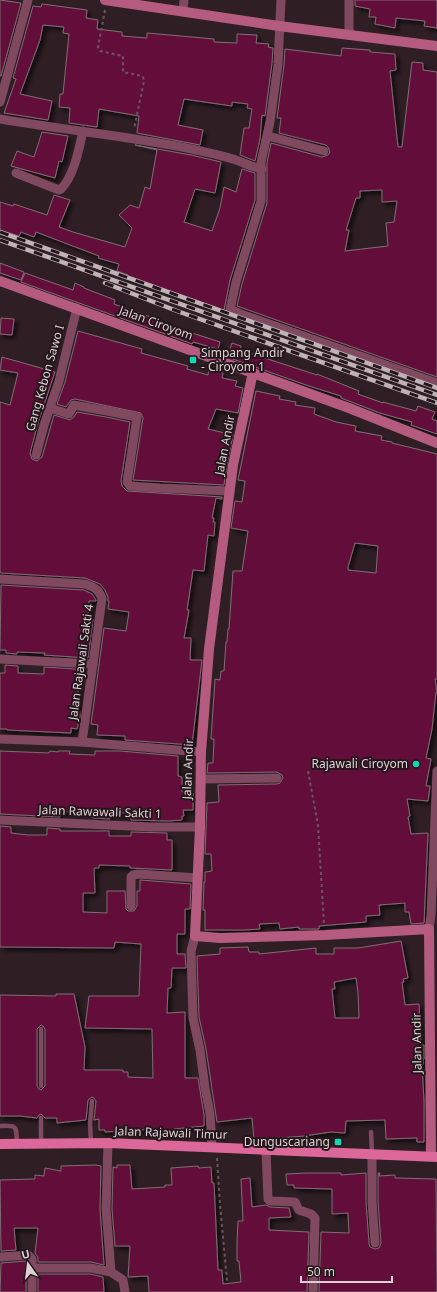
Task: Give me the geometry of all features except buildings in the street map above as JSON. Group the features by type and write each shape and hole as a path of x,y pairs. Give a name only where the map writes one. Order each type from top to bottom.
{"main road":[{"name":"Jalan Rajawali Timur","path":"0,1144 108,1143 434,1156"}],"street":[{"path":"0,102 28,0"},
{"path":"106,0 279,26 437,46"},
{"path":"183,12 184,0"},
{"path":"281,0 278,64 268,136 261,162 261,201 236,282 230,309 437,383"},
{"path":"349,0 349,35"},
{"path":"0,119 60,129 132,138 234,159 254,168 262,169"},
{"path":"16,173 59,190 61,189 67,182 75,161 83,131"},
{"path":"268,136 324,151"},
{"name":"Jalan Ciroyom","path":"0,280 253,372 437,443"},
{"name":"Gang Kebon Sawo I","path":"36,455 59,381 77,308"},
{"name":"Jalan Andir","path":"195,936 200,827 201,752 209,649 233,465 253,372"},
{"path":"50,408 69,414 74,405 137,417 127,482 130,486 230,491"},
{"name":"Jalan Rajawali Sakti 4","path":"0,579 85,584 94,587 99,591 102,599 82,742"},
{"path":"0,659 93,664"},
{"path":"0,739 82,742 201,752"},
{"name":"Jalan Andir","path":"434,1156 429,929 431,915 437,771"},
{"path":"201,779 277,778"},
{"name":"Jalan Rawawali Sakti 1","path":"0,820 152,827 200,827"},
{"path":"131,906 131,877 133,875 138,874 198,878"},
{"path":"212,1148 210,1114 200,1050 193,1018 191,951 195,936 220,938 325,935 429,929"},
{"path":"108,1143 106,1209 112,1272"},
{"path":"266,1150 268,1199 270,1201 295,1202 299,1210 311,1214 315,1218 313,1292"},
{"path":"372,1154 372,1202 375,1243"},
{"path":"0,1257 28,1255 32,1259 32,1292"},
{"path":"33,1268 91,1268 112,1272 123,1280 125,1292"}],"lane":[{"path":"41,1029 41,1086"},
{"path":"90,1143 92,1102"},
{"path":"41,1118 41,1144"},
{"path":"0,1126 11,1124 14,1126 17,1144"},
{"path":"371,1132 372,1154"}],"path":[{"path":"106,0 98,47 100,51 123,56 123,72 142,76 144,81 132,138"},
{"path":"308,771 318,825 325,935"},
{"path":"217,1157 226,1281"}],"railway":[{"path":"0,232 437,388"},
{"path":"0,240 437,395"},
{"path":"105,283 177,311 437,403"}],"place":[{"name":"Simpang Andir - Ciroyom 1","path":"193,360"},
{"name":"Rajawali Ciroyom","path":"416,764"},
{"name":"Dunguscariang","path":"338,1142"}]}
